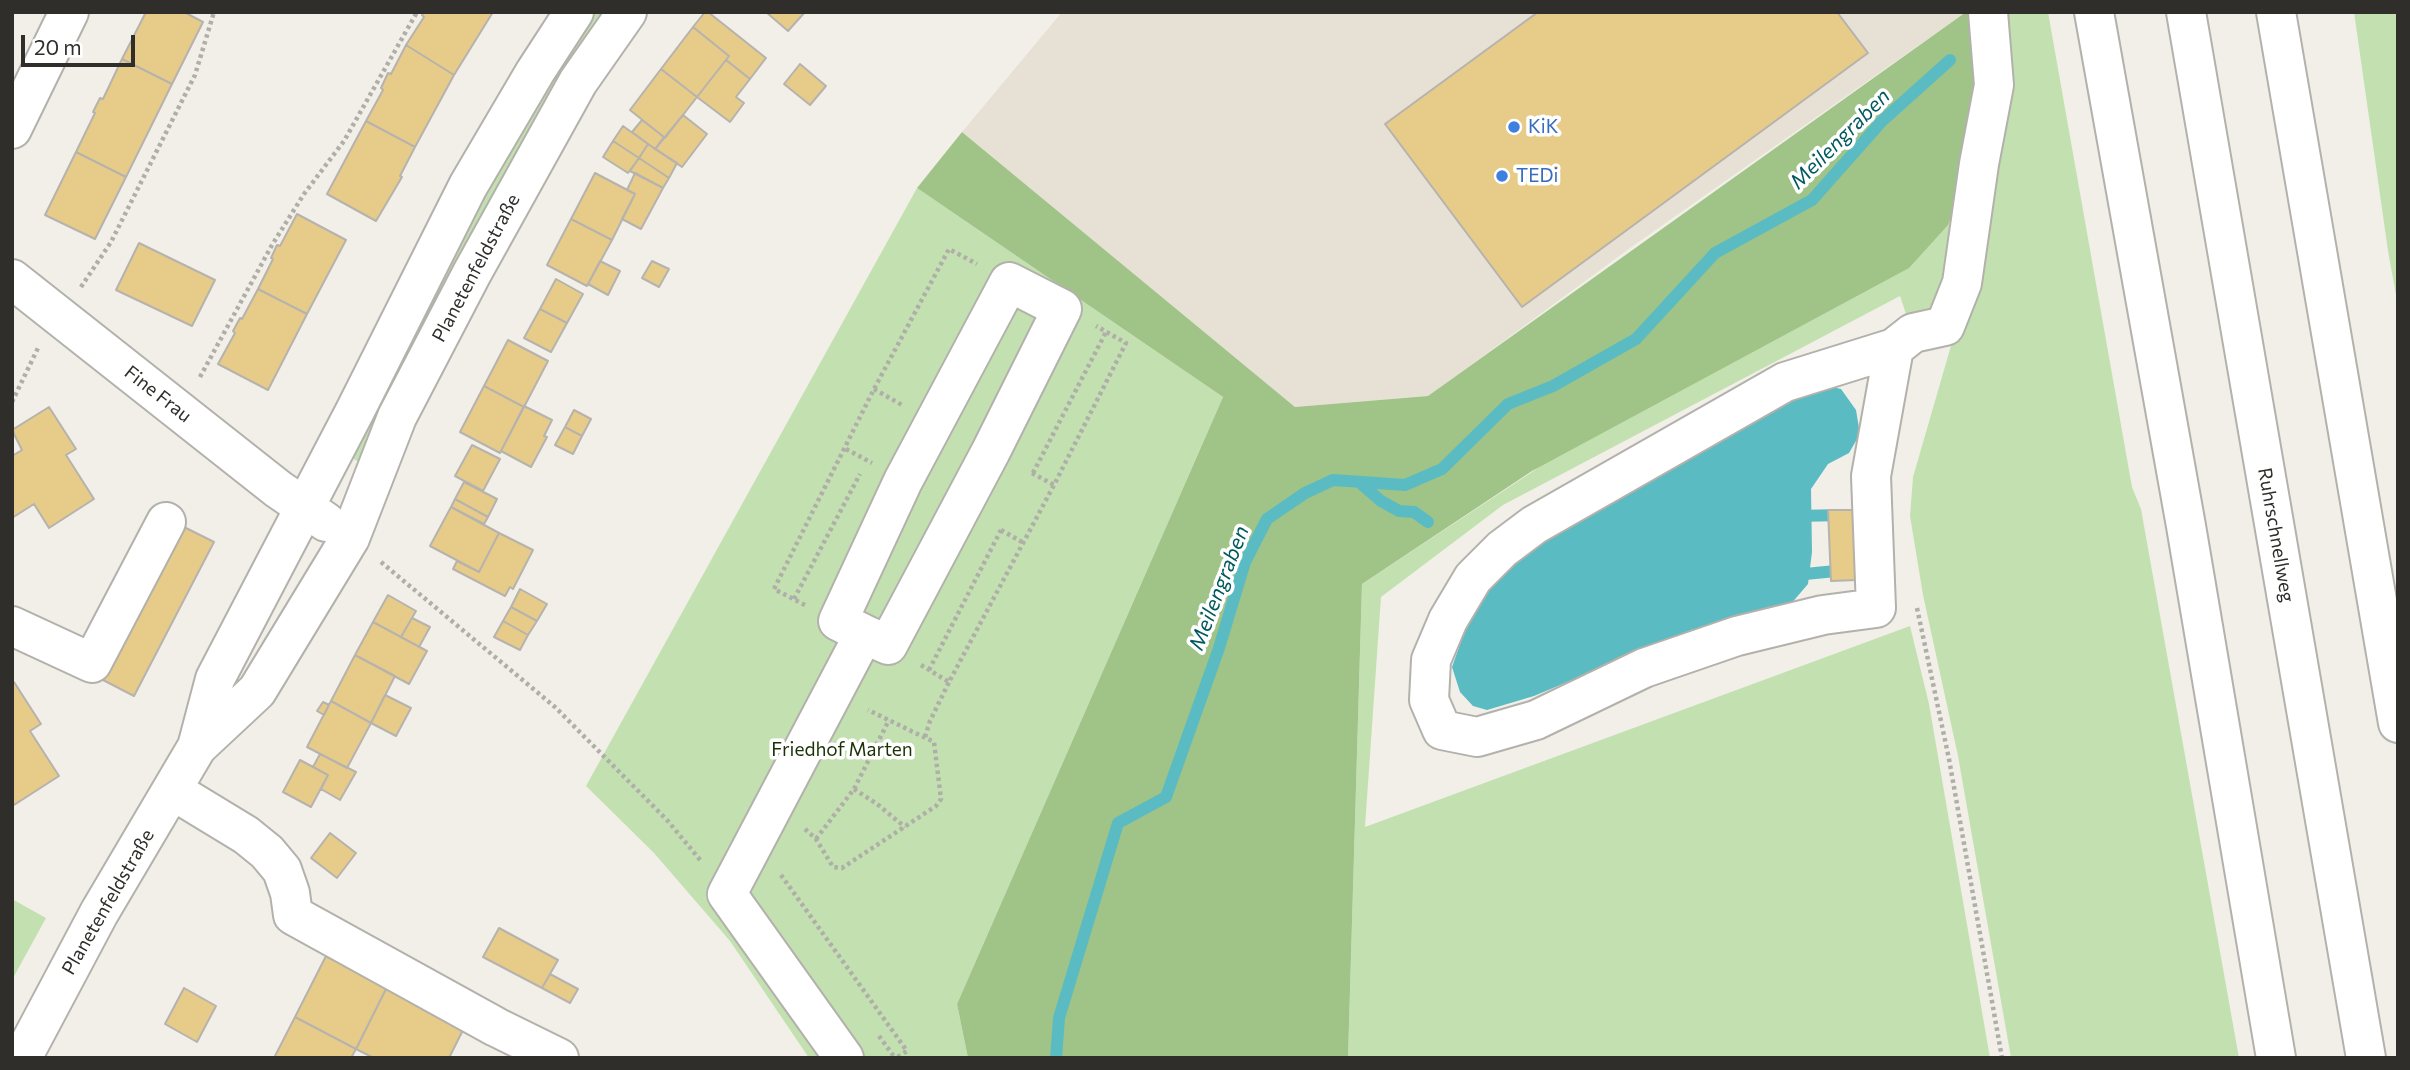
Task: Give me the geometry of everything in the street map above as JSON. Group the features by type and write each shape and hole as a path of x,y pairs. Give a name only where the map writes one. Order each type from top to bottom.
{"main road":[{"path":"12,129 69,12"},
{"name":"Planetenfeldstraße","path":"22,1058 99,913 197,747 215,679 468,186 535,72 575,12"},
{"name":"Planetenfeldstraße","path":"197,747 257,691 349,538 397,417 472,272 578,82 627,12"},
{"path":"1894,348 1871,476 1876,608 1823,615 1737,636 1644,668 1536,720 1477,737 1442,730 1429,700 1431,660 1448,620 1473,578 1502,549 1534,525 1785,382 1894,348 1913,333 1945,326 1962,283 1994,85 1987,12"},
{"path":"2086,12 2100,52"},
{"path":"2094,12 2186,526 2276,1058"},
{"name":"Ruhrschnellweg","path":"2186,12 2366,1058"},
{"path":"2276,12 2398,723"},
{"name":"Fine Frau","path":"12,279 52,329 180,411 305,508"},
{"path":"844,1058 727,894 863,633 991,451 1062,309 1009,282 903,481 863,633"},
{"path":"305,508 349,538"},
{"path":"12,626 92,663 166,522"},
{"path":"172,790 246,835 267,852 282,870 290,892 293,915 493,1042 559,1058"}],"path":[{"path":"12,402 52,329 111,242 195,75 214,12"},
{"path":"180,411 272,245 304,194 344,141 417,12"},
{"path":"949,682 863,633 774,589 874,389 949,249 1009,282"},
{"path":"925,737 949,682 1126,343 1062,309"},
{"path":"1033,473 1106,332"},
{"path":"794,599 867,461"},
{"path":"929,670 1001,530"},
{"path":"349,538 404,579 555,707 667,820 727,894"},
{"path":"1914,597 1949,759 2002,1058"},
{"path":"775,803 816,839 832,867 842,868 936,806 941,799 934,742 833,693"},
{"path":"816,839 854,789 889,720"},
{"path":"854,789 905,827"},
{"path":"756,839 907,1051 896,1058"}],"shaded area":[{"path":"1062,12 1966,12 1630,248 1429,396 1295,407 962,132"}],"green space":[{"path":"585,12 610,12 569,73 553,63"},
{"path":"1966,12 1977,12 1976,149 1948,225 1909,268 1532,471 1362,584 1348,1058 968,1058 957,1004 1223,397 917,188 962,132 1295,407 1428,396"},
{"path":"1997,12 2048,12 2132,487 2141,509 2239,1058 2011,1058 1958,756 1923,595 1910,516 1913,477 1968,287"},
{"path":"2354,12 2398,12 2398,306 2388,251"},
{"path":"548,71 565,81 361,463 350,457 446,274 456,234"},
{"path":"1976,149 1938,308 1908,320 1900,296 1503,505 1381,597 1365,827 1910,626 1929,704 1990,1058 1348,1058 1362,584 1532,472"},
{"name":"Friedhof Marten","path":"917,188 1223,397 957,1004 968,1058 809,1058 730,941 654,853 586,786"},
{"path":"12,899 46,918 12,980"}],"water":[{"path":"1819,384 1841,389 1856,410 1860,434 1849,453 1828,464 1811,489 1812,552 1808,584 1790,605 1691,630 1534,696 1487,710 1473,706 1460,692 1452,667 1475,602 1532,544"}],"building":[{"path":"146,12 184,12 203,22 172,84 122,59"},
{"path":"424,12 493,12 454,75 406,45 424,17"},
{"path":"705,12 766,58 750,79 726,60 729,56 693,27"},
{"path":"766,12 805,12 788,31"},
{"path":"1538,12 1837,12 1868,53 1522,307 1385,124"},
{"path":"693,27 729,56 697,97 661,69"},
{"path":"406,45 454,75 415,147 366,121 383,90 381,88 388,73 391,74"},
{"path":"122,59 172,84 126,177 76,152 95,113 93,112 100,98 103,99"},
{"path":"726,60 750,79 736,97 744,103 730,122 697,97"},
{"path":"800,64 826,86 810,105 784,84"},
{"path":"661,69 697,97 665,138 630,110"},
{"path":"683,115 707,134 682,167 655,149"},
{"path":"642,120 664,137 655,149 632,132"},
{"path":"366,121 415,147 400,176 402,177 376,221 327,194"},
{"path":"623,126 648,144 639,158 613,141"},
{"path":"613,141 639,158 628,173 603,157"},
{"path":"648,144 677,163 669,178 639,158"},
{"path":"76,152 126,177 95,239 45,215"},
{"path":"639,158 669,178 663,188 630,171"},
{"path":"595,173 635,194 612,240 571,219"},
{"path":"635,173 663,188 641,229 622,219 635,194 627,190"},
{"path":"297,214 346,240 307,314 258,289 277,245 280,246"},
{"path":"571,219 612,240 587,286 547,265"},
{"path":"139,243 215,280 192,326 116,290"},
{"path":"600,261 620,271 608,295 588,284"},
{"path":"652,261 669,269 659,287 642,278"},
{"path":"556,279 583,294 567,323 540,309"},
{"path":"258,289 307,314 268,390 218,364 235,333 233,331"},
{"path":"540,309 567,323 551,352 524,338"},
{"path":"508,340 548,361 524,407 484,386"},
{"path":"484,386 524,407 500,453 460,432"},
{"path":"524,406 552,420 544,436 547,437 531,467 501,451"},
{"path":"49,407 76,449 66,455 94,499 49,528 34,504 12,518 12,456 22,450 12,430"},
{"path":"574,410 591,419 582,436 565,427"},
{"path":"565,427 582,436 573,454 555,445"},
{"path":"472,445 500,459 483,491 455,476"},
{"path":"464,482 497,499 488,517 455,499"},
{"path":"455,499 488,517 484,524 451,507"},
{"path":"451,507 499,533 479,572 430,546"},
{"path":"1828,510 1855,510 1857,580 1831,581"},
{"path":"182,526 214,542 134,696 103,680"},
{"path":"499,533 533,550 513,589 510,587 505,596 453,569 457,561 479,572"},
{"path":"520,589 547,604 537,621 511,607"},
{"path":"388,595 416,611 401,637 373,622"},
{"path":"511,607 537,621 528,635 503,621"},
{"path":"412,618 430,627 419,647 401,637"},
{"path":"503,621 528,635 520,650 494,637"},
{"path":"373,622 427,651 409,684 355,655"},
{"path":"355,655 395,676 371,723 331,701"},
{"path":"14,682 41,724 30,731 59,776 14,805 12,683"},
{"path":"385,695 411,708 396,736 371,723"},
{"path":"331,701 371,723 347,768 307,747"},
{"path":"323,702 329,705 324,715 317,711"},
{"path":"320,754 356,772 340,800 321,789 328,775 313,767"},
{"path":"300,760 328,775 311,807 283,792"},
{"path":"330,833 356,853 337,878 311,858"},
{"path":"499,928 558,960 542,988 483,957"},
{"path":"326,956 387,987 356,1049 295,1017"},
{"path":"550,974 578,989 570,1003 542,988"},
{"path":"387,987 465,1026 449,1058 374,1058 356,1049"},
{"path":"184,988 216,1006 197,1042 165,1024"},
{"path":"295,1017 356,1049 351,1058 274,1058"}],"waterway":[{"name":"Meilengraben","path":"1056,1058 1059,1018 1118,823 1166,797 1219,648 1245,562 1267,519 1305,493 1333,480 1405,485 1442,469 1508,404 1553,386 1636,339 1715,253 1812,200 1882,121 1950,60"},
{"path":"1359,482 1381,501 1399,511 1414,512 1428,522"},
{"path":"1796,516 1844,515"},
{"path":"1795,575 1846,570"}],"place":[{"name":"KiK","path":"1514,127"},
{"name":"TEDi","path":"1502,176"}]}
